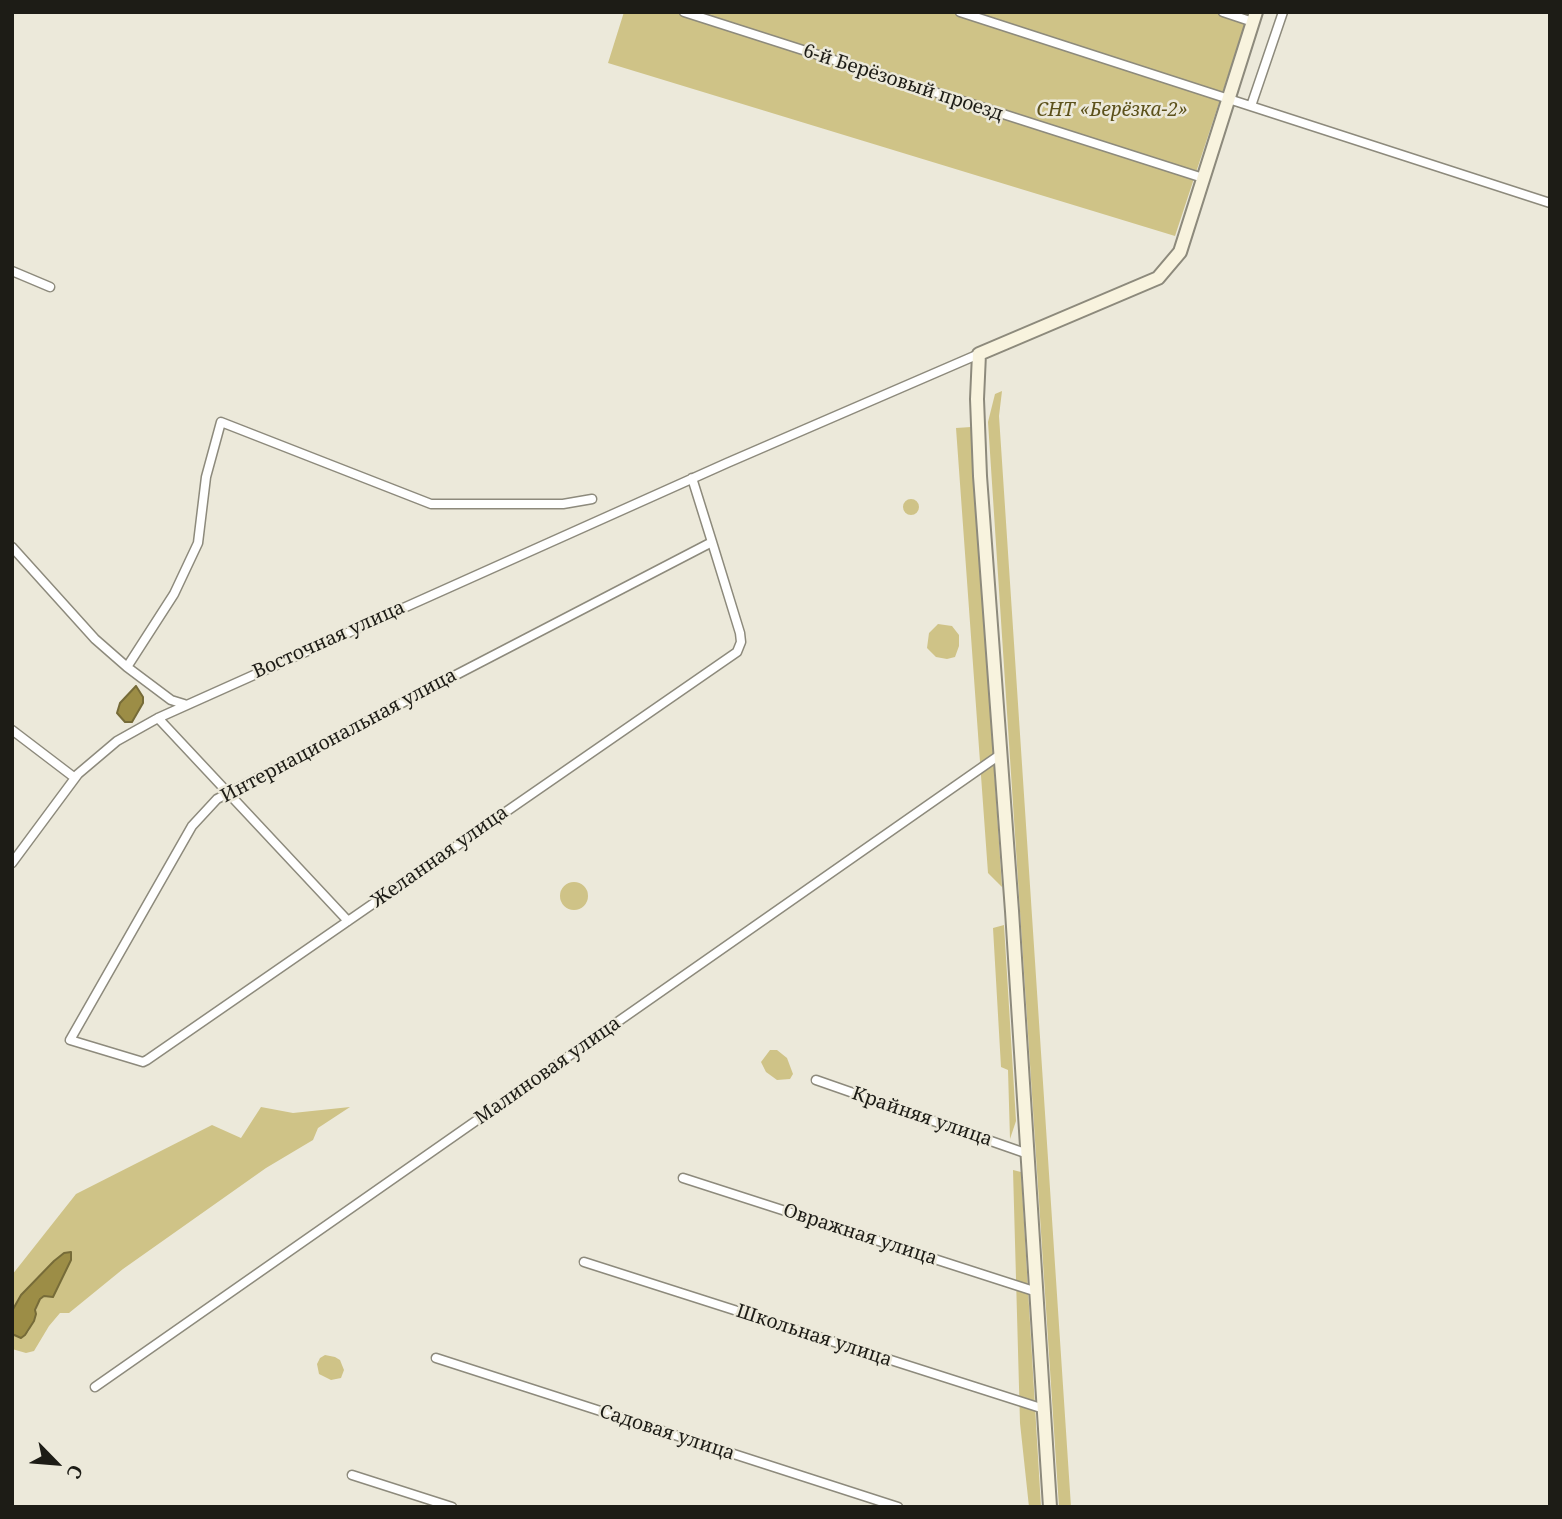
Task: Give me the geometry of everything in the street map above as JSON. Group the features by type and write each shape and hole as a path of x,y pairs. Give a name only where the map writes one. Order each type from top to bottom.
{"street":[{"name":"6-й Берёзовый проезд","path":"684,12 1203,178"},
{"path":"960,12 1550,203"},
{"path":"1050,1507 1001,754 980,476 977,404 979,354 1158,278 1180,252 1255,17 1223,12"},
{"path":"1251,106 1283,12"},
{"path":"12,271 50,287"},
{"name":"Восточная улица","path":"12,863 75,778 117,741 158,718 692,478 979,354"},
{"path":"127,667 174,594 198,543 206,477 221,422 430,504 564,504 592,499"},
{"path":"692,478 712,542"},
{"name":"Желанная улица","path":"143,1062 737,652 741,642 740,633 712,542"},
{"name":"Интернациональная улица","path":"143,1062 70,1040 192,826 217,799 712,542"},
{"path":"12,547 95,639 171,700 184,705"},
{"path":"158,718 348,921"},
{"path":"12,730 75,778"},
{"name":"Малиновая улица","path":"95,1387 1001,754"},
{"name":"Крайняя улица","path":"817,1080 1028,1154"},
{"name":"Овражная улица","path":"683,1178 1037,1292"},
{"name":"Школьная улица","path":"584,1262 1044,1409"},
{"name":"Садовая улица","path":"436,1358 898,1507"},
{"path":"352,1475 452,1507"}],"green space":[{"name":"СНТ «Берёзка-2»","path":"624,12 1249,12 1175,236 608,63"},
{"path":"1002,391 999,416 1071,1507 1059,1507 988,422 995,394"},
{"path":"971,427 1002,887 988,873 956,428"},
{"path":"911,499 917,501 917,513 911,515 905,513 903,507 905,501"},
{"path":"938,624 952,626 959,635 955,657 936,657 927,648 929,633"},
{"path":"574,882 584,886 588,896 584,906 574,910 564,906 560,896 564,886"},
{"path":"1004,925 1016,1121 1010,1139 1008,1070 1001,1067 993,928"},
{"path":"770,1050 777,1050 787,1058 793,1074 790,1079 777,1080 766,1072 761,1062"},
{"path":"261,1107 293,1113 350,1107 318,1128 313,1140 266,1168 123,1269 69,1313 60,1313 34,1351 26,1353 12,1349 12,1334 21,1338 29,1331 40,1299 44,1296 53,1297 66,1270 54,1261 21,1295 12,1311 12,1275 76,1194 212,1125 241,1138"},
{"path":"1013,1170 1021,1172 1041,1507 1029,1507 1020,1423"},
{"path":"325,1355 340,1360 344,1370 341,1378 331,1380 319,1374 317,1364"}],"shaded area":[{"path":"136,686 143,697 143,703 132,722 125,722 117,713 120,703"},
{"path":"71,1252 71,1260 53,1297 44,1296 40,1299 34,1321 25,1335 21,1338 12,1334 12,1311 21,1295 54,1261 64,1253"}]}
